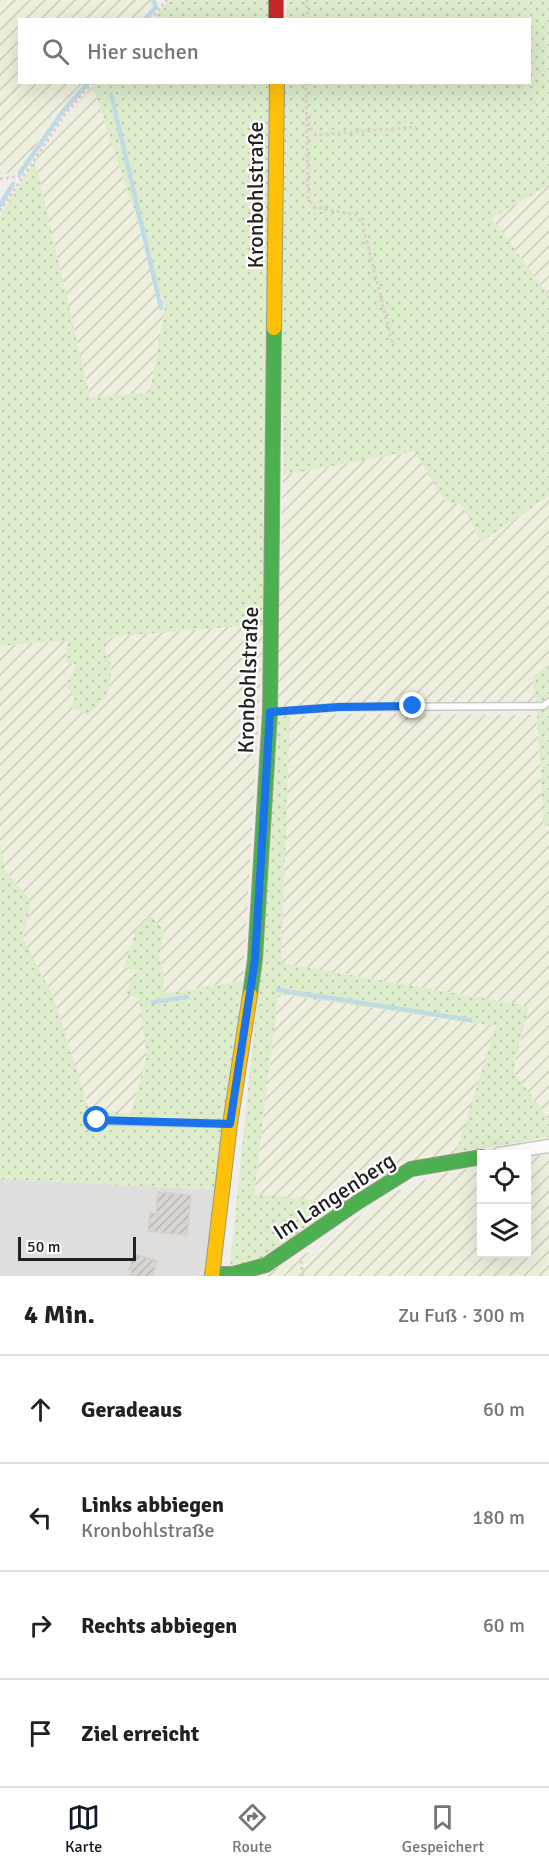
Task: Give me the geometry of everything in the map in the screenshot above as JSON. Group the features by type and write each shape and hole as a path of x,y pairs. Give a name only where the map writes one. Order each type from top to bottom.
{"main road":[{"path":"276,0 276,18"},
{"name":"Kronbohlstraße","path":"212,1275 230,1124 255,959 270,712 277,84"},
{"name":"Im Langenberg","path":"212,1275 233,1274 266,1265 411,1169 477,1158"}],"street":[{"path":"527,1150 549,1146"}],"lane":[{"path":"270,712 339,707 543,706 549,702"},
{"path":"97,1120 230,1124"}],"path":[{"path":"152,18 167,0"},
{"path":"307,0 307,18"},
{"path":"0,211 66,112 91,84"},
{"path":"306,84 308,199 314,207 356,215 362,222 392,343"},
{"path":"305,116 311,129 317,135 416,127"},
{"path":"0,180 22,176"}],"shaded area":[{"path":"0,1179 223,1190 212,1276 0,1276"}],"green space":[{"path":"0,0 157,0 141,18 18,18 18,84 82,84 60,109 18,171 0,175"},
{"path":"170,0 269,0 269,18 155,18"},
{"path":"287,0 549,0 549,185 492,218 549,296 549,496 481,542 462,505 445,501 414,451 283,475 281,173 284,84 531,84 531,18 286,18"},
{"path":"94,84 269,84 264,624 108,637 105,651 112,666 108,695 88,715 69,707 75,699 66,685 76,665 65,662 67,640 0,646 0,216 35,161 90,397 150,393 165,306 93,86"},
{"path":"93,86 165,306 150,393 90,397 35,161 67,115"},
{"path":"549,185 549,296 491,218"},
{"path":"415,451 445,501 462,505 481,542 549,496 549,670 545,667 532,677 536,702 276,706 283,475"},
{"path":"264,624 243,981 163,994 164,975 159,957 163,930 150,916 136,930 124,967 137,970 147,1055 131,1115 88,1106 53,996 23,939 31,901 5,870 0,845 0,646 67,640 77,665 66,685 112,666 105,651 107,637"},
{"path":"546,667 549,670 549,825 544,827 536,702 532,677"},
{"path":"337,714 536,715 544,827 549,825 549,1120 513,1071 529,1006 281,963 290,716"},
{"path":"290,716 281,963 529,1006 513,1071 549,1120 549,1137 456,1153 496,1026 278,994 254,1194 345,1203 262,1260 230,1266 258,992 277,717"},
{"path":"0,845 5,870 31,901 23,939 53,996 88,1106 131,1115 147,1055 139,999 125,993 137,970 124,967 136,930 150,915 164,930 159,957 164,975 163,994 243,981 223,1190 0,1179"},
{"path":"278,994 497,1026 456,1153 345,1203 254,1195"},
{"path":"549,1154 549,1276 261,1276 311,1251 388,1195 442,1173 477,1167 477,1258 531,1258 531,1157"}],"building":[{"path":"158,1192 191,1195 187,1235 148,1231 150,1213 156,1214"},
{"path":"134,1254 157,1261 152,1276 130,1276 132,1271 129,1270"}],"waterway":[{"path":"146,18 156,7 153,0"},
{"path":"20,173 63,111 87,84"},
{"path":"111,94 161,308"},
{"path":"0,205 13,184"},
{"path":"278,990 470,1020"},
{"path":"153,1002 187,997"}],"traffic: fast":[{"path":"250,995 255,959 270,712 274,328"},
{"path":"212,1274 233,1274 266,1265 411,1169 477,1158"}],"traffic: slow":[{"path":"274,328 277,84"},
{"path":"212,1276 230,1124 250,995"}],"traffic: jam":[{"path":"276,0 276,18"}],"route":[{"path":"97,1120 230,1124 255,959 270,712 339,707 413,706"}]}
